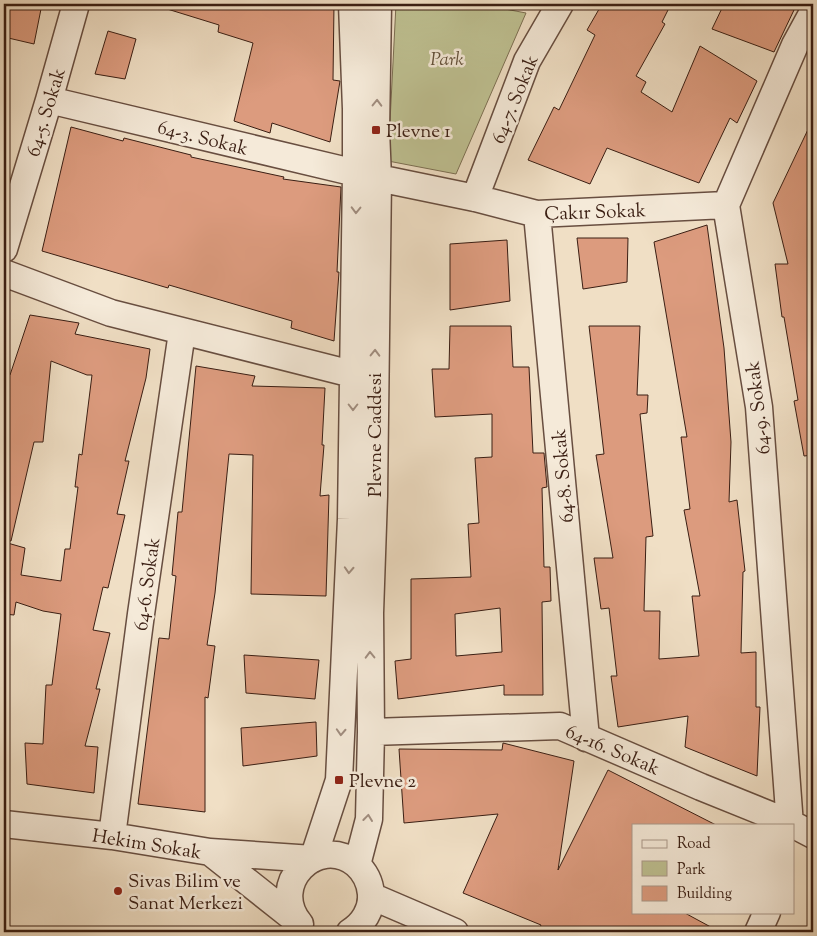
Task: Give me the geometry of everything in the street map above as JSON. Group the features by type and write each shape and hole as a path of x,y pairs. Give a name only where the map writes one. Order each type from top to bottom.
{"street":[{"name":"64-5. Sokak","path":"4,249 76,4"},
{"name":"Plevne Caddesi","path":"352,4 356,109 367,176 374,496 370,613 371,732 369,819 357,865"},
{"name":"Plevne Caddesi","path":"313,858 339,780 351,519 352,374 367,176 376,130 378,4"},
{"name":"64-7. Sokak","path":"474,198 527,61 560,4"},
{"path":"726,206 804,51 813,12"},
{"name":"64-3. Sokak","path":"49,100 367,176"},
{"name":"Çakır Sokak","path":"367,176 474,198 537,214 726,206"},
{"name":"64-9. Sokak","path":"726,206 759,406 790,824"},
{"name":"64-8. Sokak","path":"537,214 586,738"},
{"path":"4,273 111,313 352,374"},
{"name":"64-6. Sokak","path":"112,836 141,614 182,332"},
{"name":"64-16. Sokak","path":"371,732 560,726 790,824"},
{"name":"Hekim Sokak","path":"4,824 112,836 210,852 304,929"},
{"name":"64-16. Sokak","path":"794,826 813,835"},
{"path":"210,852 313,858 332,855 346,858 357,865 367,877 371,896 367,915 354,931"},
{"path":"304,929 292,912 289,898 291,882 297,871 313,858"},
{"path":"371,896 455,932"},
{"path":"758,932 766,914"}],"green space":[{"name":"Park","path":"396,4 479,4 526,13 456,174 388,161"}],"building":[{"path":"4,4 23,4 41,9 34,44 4,37"},
{"path":"164,4 334,4 333,80 340,81 330,142 272,123 270,133 234,121 253,43 218,32 219,25 164,8"},
{"path":"602,4 671,4 662,22 665,24 636,76 646,82 641,92 672,112 700,46 757,81 737,123 730,118 699,183 607,148 590,184 528,160 554,107 559,110 595,35 587,30"},
{"path":"724,4 783,4 794,10 774,52 712,29"},
{"path":"108,31 136,39 125,79 95,74"},
{"path":"813,119 813,455 804,456 794,401 798,400 784,317 782,317 775,264 788,264 773,203"},
{"path":"71,127 123,141 124,138 191,155 191,157 284,177 283,179 341,187 337,272 339,272 334,341 291,328 292,321 169,285 168,288 42,251"},
{"path":"707,225 724,348 731,442 729,502 737,500 745,571 743,572 741,653 756,652 756,707 760,707 757,776 685,747 688,716 618,727 611,676 617,676 609,608 601,609 594,558 613,558 596,455 604,454 589,326 640,326 637,395 648,395 647,413 640,414 653,536 646,537 644,611 660,611 659,659 699,656 692,596 700,596 684,510 690,509 681,437 687,437 654,242"},
{"path":"577,238 628,238 627,282 583,289"},
{"path":"507,240 510,301 450,310 450,244"},
{"path":"30,315 79,323 75,334 150,349 146,378 125,461 129,461 117,514 125,515 108,588 103,587 93,630 110,633 96,689 100,689 85,746 98,747 94,793 27,784 25,743 43,744 46,685 52,685 61,614 43,611 16,602 14,615 4,614 4,542 25,548 21,575 61,581 65,549 70,549 78,487 75,487 79,454 82,455 92,375 87,375 51,361 43,442 34,442 11,541 4,540 4,374 10,375"},
{"path":"450,326 511,326 513,367 529,367 533,453 544,453 547,487 542,488 544,567 550,567 551,601 542,602 543,695 504,695 504,685 398,699 395,661 411,659 411,579 471,577 468,524 479,523 475,458 492,457 492,414 435,417 432,369 449,369","holes":["500,608 502,652 456,656 455,614"]},
{"path":"196,366 255,376 252,386 325,388 322,445 324,445 320,496 329,495 326,596 251,594 253,455 229,454 215,593 207,645 215,646 208,698 205,697 205,812 138,804 159,638 169,639 176,576 172,575 178,512 182,512"},
{"path":"244,655 319,660 315,699 246,693"},
{"path":"316,722 317,756 243,766 241,728"},
{"path":"503,743 574,761 558,870 608,770 714,824 632,824 632,914 687,914 720,932 538,932 541,925 463,893 498,814 404,823 399,749 502,750"}],"place":[{"name":"Plevne 1","path":"376,130"},
{"name":"Plevne 2","path":"339,780"},
{"name":"Sivas Bilim ve Sanat Merkezi","path":"118,891"}]}
